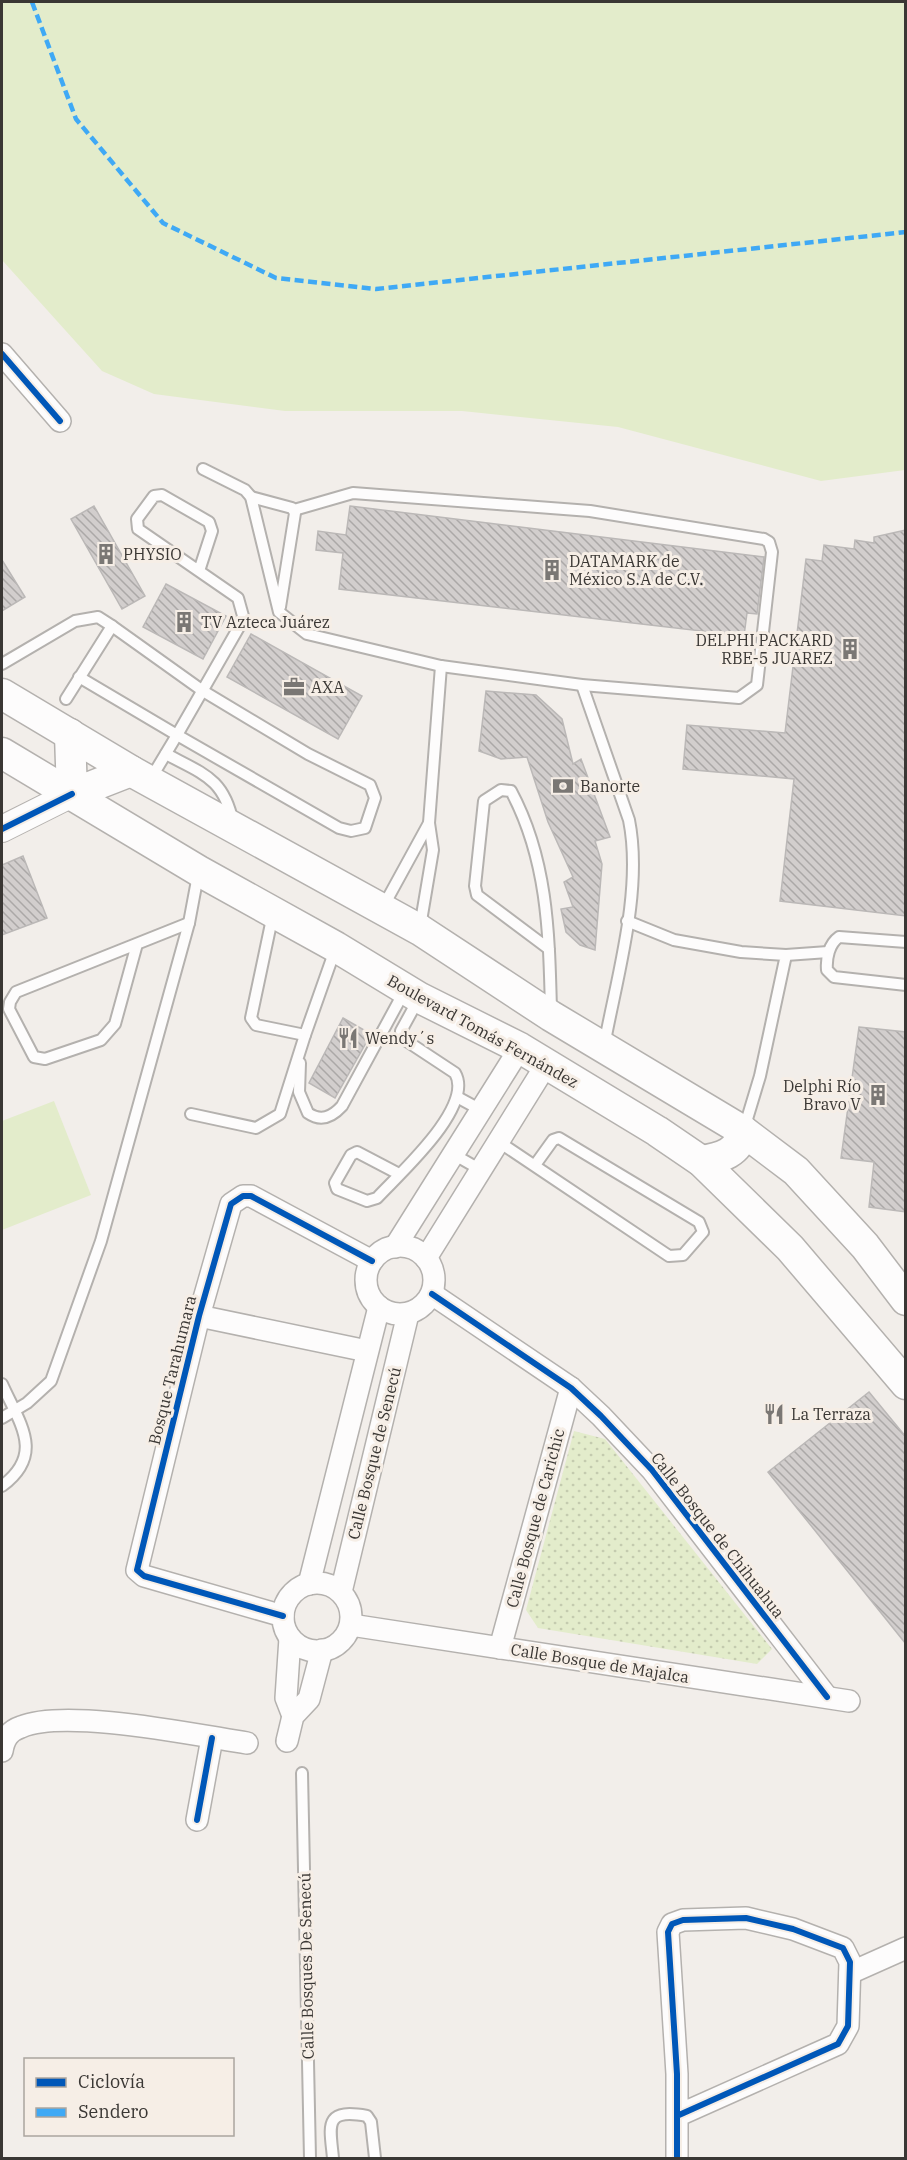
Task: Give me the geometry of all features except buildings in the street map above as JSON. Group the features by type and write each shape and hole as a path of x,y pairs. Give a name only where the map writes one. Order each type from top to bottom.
{"main road":[{"path":"2,693 140,776 420,930 551,1016 744,1131 796,1171 865,1246 906,1300"},
{"path":"70,734 72,794 140,776"},
{"name":"Boulevard Tomás Fernández","path":"2,753 199,871 336,947 413,994 520,1048 657,1131 701,1161 790,1248 906,1384"},
{"path":"701,1161 715,1159 734,1150 739,1146 744,1131"}],"street":[{"path":"2,354 60,421"},
{"path":"2,830 72,794"},
{"path":"395,1247 520,1048"},
{"path":"426,1258 546,1065"},
{"name":"Bosque Tarahumara","path":"283,1616 144,1576 137,1566 199,1316 231,1204 243,1196 251,1196 372,1261"},
{"path":"395,1247 417,1250 426,1258 434,1275 432,1294 426,1303 408,1314 396,1314 379,1307 371,1298 366,1282 372,1261 380,1253 395,1247"},
{"name":"Calle Bosque de Chihuahua","path":"432,1294 571,1388 652,1470 826,1697"},
{"name":"Calle Bosque de Senecú","path":"309,1584 379,1307"},
{"name":"Calle Bosque de Senecú","path":"341,1592 408,1314"},
{"path":"199,1316 367,1351"},
{"name":"Calle Bosque de Carichic","path":"500,1648 571,1388"},
{"path":"290,1638 310,1650 322,1650 343,1640 351,1625 348,1602 341,1592 332,1586 309,1584 290,1597 283,1616 290,1638 286,1698 293,1716"},
{"name":"Calle Bosque de Majalca","path":"351,1625 849,1701"},
{"path":"287,1741 293,1716 309,1699 322,1650"},
{"path":"2,1751 4,1740 12,1731 22,1726 50,1721 89,1720 247,1743"},
{"path":"197,1820 212,1738"},
{"path":"677,2158 679,2115 668,1932 672,1923 683,1920 746,1918 793,1929 843,1948 849,1958 850,1973 848,2026 838,2044 679,2115"},
{"path":"850,1973 906,1948"}],"lane":[{"path":"203,469 245,490 251,497 279,612 307,634 441,666 582,685 740,698 757,685 772,552 769,542 764,538 590,511 353,493 294,510 251,497"},
{"path":"140,776 165,754 203,691 243,616 238,598 138,529 137,519 154,496 162,495 209,522 212,531 199,571"},
{"path":"279,612 294,510"},
{"path":"2,664 75,621 98,617 203,691 308,754 370,785 375,798 365,828 351,831 339,828 80,677"},
{"path":"66,699 112,626"},
{"path":"420,930 433,850 429,823 441,666"},
{"path":"582,685 629,820 633,838 633,873 627,921 604,1047"},
{"path":"165,754 201,773 224,791 229,800 234,826"},
{"path":"549,949 477,895 475,886 484,801 501,790 511,791 524,816 537,854 549,949 551,1016"},
{"path":"382,910 429,823"},
{"path":"2,1418 15,1413 51,1381 101,1241 189,923 199,871"},
{"path":"273,913 251,1018 256,1025 305,1035"},
{"path":"627,921 674,940 741,952 786,955 828,952"},
{"path":"137,944 115,1024 107,1035 101,1040 45,1059 34,1057 9,1009 16,992 189,923"},
{"path":"906,942 839,937 828,952 827,970 834,977 906,985"},
{"path":"191,1114 256,1128 267,1124 280,1114 300,1048 336,947"},
{"path":"744,1131 760,1076 786,955"},
{"path":"300,1048 299,1092 302,1104 314,1118 322,1119 334,1114 342,1106 413,994"},
{"path":"399,1174 357,1152 351,1155 335,1183 337,1189 367,1201 377,1198 427,1146 457,1097 458,1082 455,1073 402,1038 401,1031 413,994"},
{"path":"457,1097 481,1110"},
{"path":"499,1142 669,1256 682,1255 703,1232 699,1222 559,1138 552,1140 535,1165"},
{"path":"453,1154 481,1170"},
{"path":"2,1384 15,1413 27,1454 18,1473 2,1486"},
{"name":"Calle Bosques De Senecú","path":"302,1773 310,2158"},
{"path":"333,2158 330,2125 332,2119 337,2116 359,2115 367,2116 372,2122 375,2158"}],"green space":[{"path":"2,2 905,2 905,470 821,481 618,427 462,411 285,411 154,394 102,371 2,260"},
{"path":"54,1101 91,1195 2,1230 2,1121"},
{"path":"574,1431 605,1439 772,1649 757,1664 538,1628 526,1610"}],"marked path":[{"path":"32,2 76,119 163,223 276,278 376,289 906,232"}],"cycle path":[{"path":"2,354 60,421"},
{"path":"2,829 72,794"},
{"path":"283,1616 144,1576 137,1570 199,1316 231,1204 243,1196 251,1196 372,1261"},
{"path":"432,1294 571,1388 601,1416 652,1470 827,1697"},
{"path":"197,1820 212,1738"},
{"path":"677,2158 677,2074 668,1932 672,1924 683,1920 746,1918 793,1929 843,1948 850,1962 848,2026 838,2044 679,2115"}],"place":[{"name":"PHYSIO","path":"106,554"},
{"name":"DATAMARK de México S.A de C.V.","path":"552,570"},
{"name":"TV Azteca Juárez","path":"184,622"},
{"name":"DELPHI PACKARD RBE-5 JUAREZ","path":"850,649"},
{"name":"AXA","path":"294,687"},
{"name":"Banorte","path":"563,786"},
{"name":"Wendy´s","path":"348,1038"},
{"name":"Delphi Río Bravo V","path":"878,1095"},
{"name":"La Terraza","path":"774,1414"}]}
